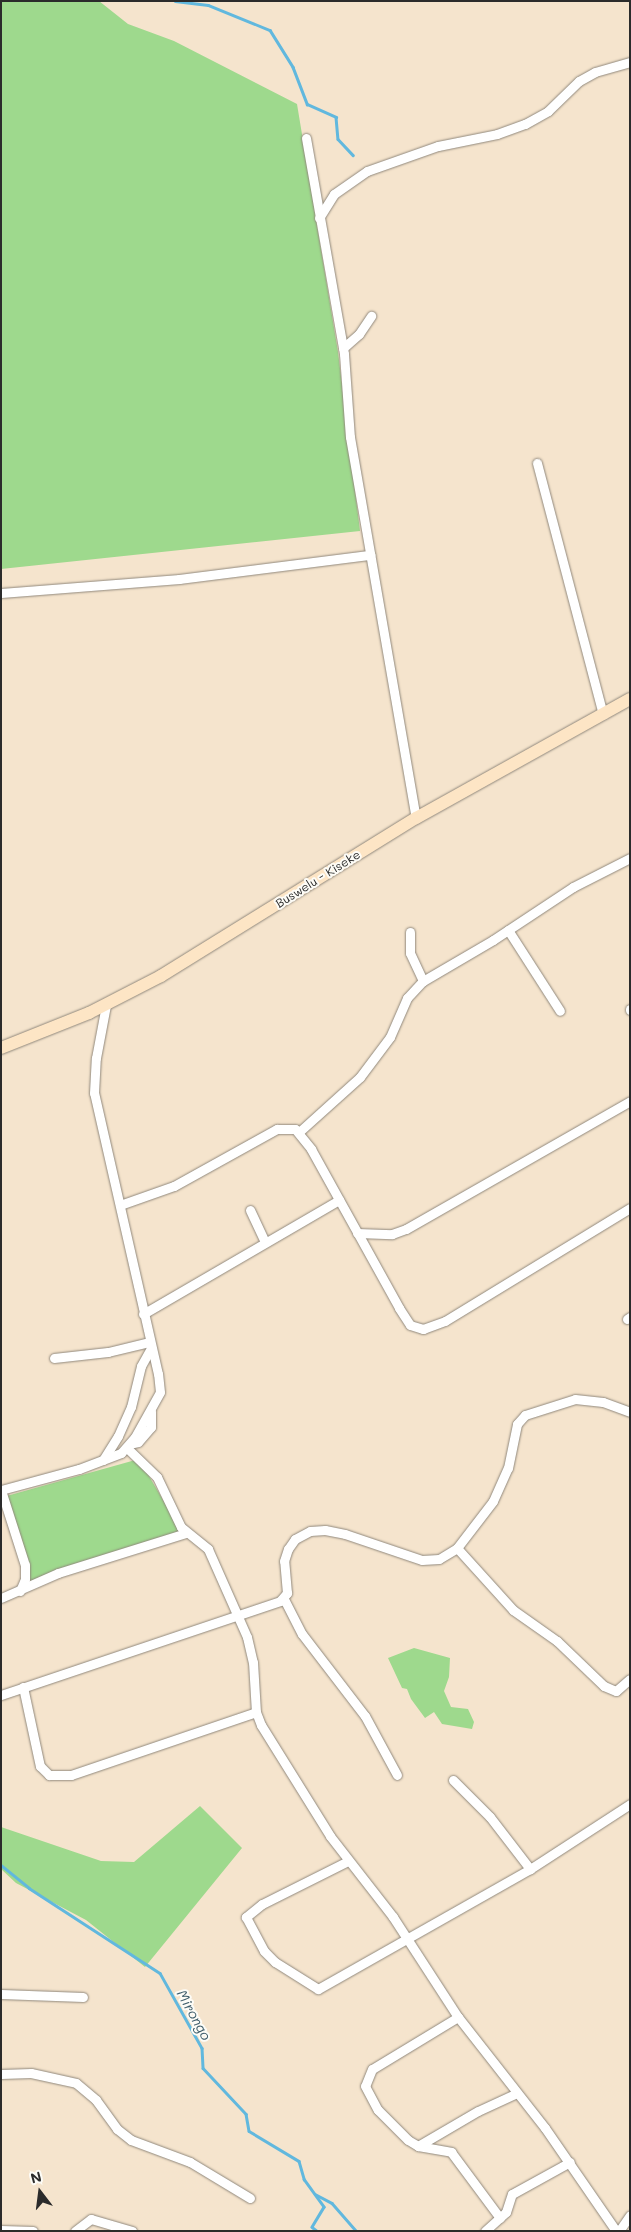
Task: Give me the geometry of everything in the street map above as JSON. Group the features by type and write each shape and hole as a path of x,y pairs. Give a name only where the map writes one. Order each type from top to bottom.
{"main road":[{"name":"Buswelu - Kiseke","path":"1,1048 106,1006 213,946 416,818 630,699"}],"street":[{"path":"318,218 334,194 366,171 429,148 497,134 525,124 548,111 579,81 595,72 630,62"},
{"path":"306,138 318,218 343,348 350,437 416,818"},
{"path":"343,348 359,334 370,316"},
{"path":"538,463 603,714"},
{"path":"1,593 179,579 370,555"},
{"path":"299,1132 360,1077 390,1037 407,998 423,981 508,930 573,887 630,858"},
{"path":"508,930 560,1012"},
{"path":"410,932 410,953 423,981"},
{"path":"20,1591 25,1579 26,1565 1,1490 101,1462 129,1446 151,1411 160,1392 160,1383 94,1093 96,1058 106,1006"},
{"path":"357,1234 392,1234 406,1229 630,1101"},
{"path":"120,1205 174,1186 281,1128 292,1128 299,1132 410,1325 423,1329 445,1321 630,1208"},
{"path":"143,1314 339,1200"},
{"path":"250,1210 265,1242"},
{"path":"54,1358 95,1355 150,1345"},
{"path":"101,1462 118,1436 150,1345"},
{"path":"1,1695 237,1613 284,1599 287,1593 284,1561 288,1549 295,1539 310,1531 325,1530 345,1534 422,1560 439,1559 458,1548 482,1519 502,1485 513,1451 517,1424 525,1415 575,1400 603,1402 630,1412"},
{"path":"129,1446 157,1477 186,1532 201,1540 208,1549 237,1613 253,1662 256,1712 269,1738 348,1861 394,1917 458,2017 570,2162 618,2231 630,2215"},
{"path":"1,1598 58,1573 186,1532"},
{"path":"458,1548 513,1610 557,1641 604,1686 616,1691 630,1679"},
{"path":"284,1599 302,1634 360,1708 396,1775"},
{"path":"23,1687 40,1766 49,1775 79,1773 256,1712"},
{"path":"453,1780 490,1817 530,1869"},
{"path":"348,1861 249,1913 249,1926 264,1951 275,1962 318,1989 530,1869 630,1804"},
{"path":"1,1994 83,1997"},
{"path":"458,2017 389,2056 372,2068 365,2078 368,2095 378,2110 408,2140 418,2146 451,2152 500,2218"},
{"path":"1,2074 31,2073 76,2083 131,2140 190,2162 250,2198"},
{"path":"418,2146 478,2111 517,2094"},
{"path":"485,2231 506,2212 512,2194 570,2162"},
{"path":"75,2231 91,2219 115,2228 132,2231"},
{"path":"1,2230 33,2231"}],"green space":[{"path":"1,1 99,1 128,24 174,41 297,104 338,352 360,531 1,569"},
{"path":"139,1459 183,1534 29,1582 3,1497"},
{"path":"414,1648 450,1658 449,1677 444,1691 451,1707 468,1709 474,1722 472,1729 442,1724 434,1712 425,1718 411,1699 407,1689 402,1688 388,1658"},
{"path":"200,1806 242,1848 145,1967 86,1920 16,1883 1,1869 1,1827 101,1861 134,1862"}],"waterway":[{"path":"175,1 208,5 270,30 293,67 307,104 336,117 338,139 353,155"},
{"name":"Mirongo","path":"1,1865 29,1888 160,1973 202,2048 203,2068 246,2114 249,2131 299,2161 304,2179 324,2207 312,2227 317,2231"},
{"path":"315,2194 332,2203 356,2231"}]}
